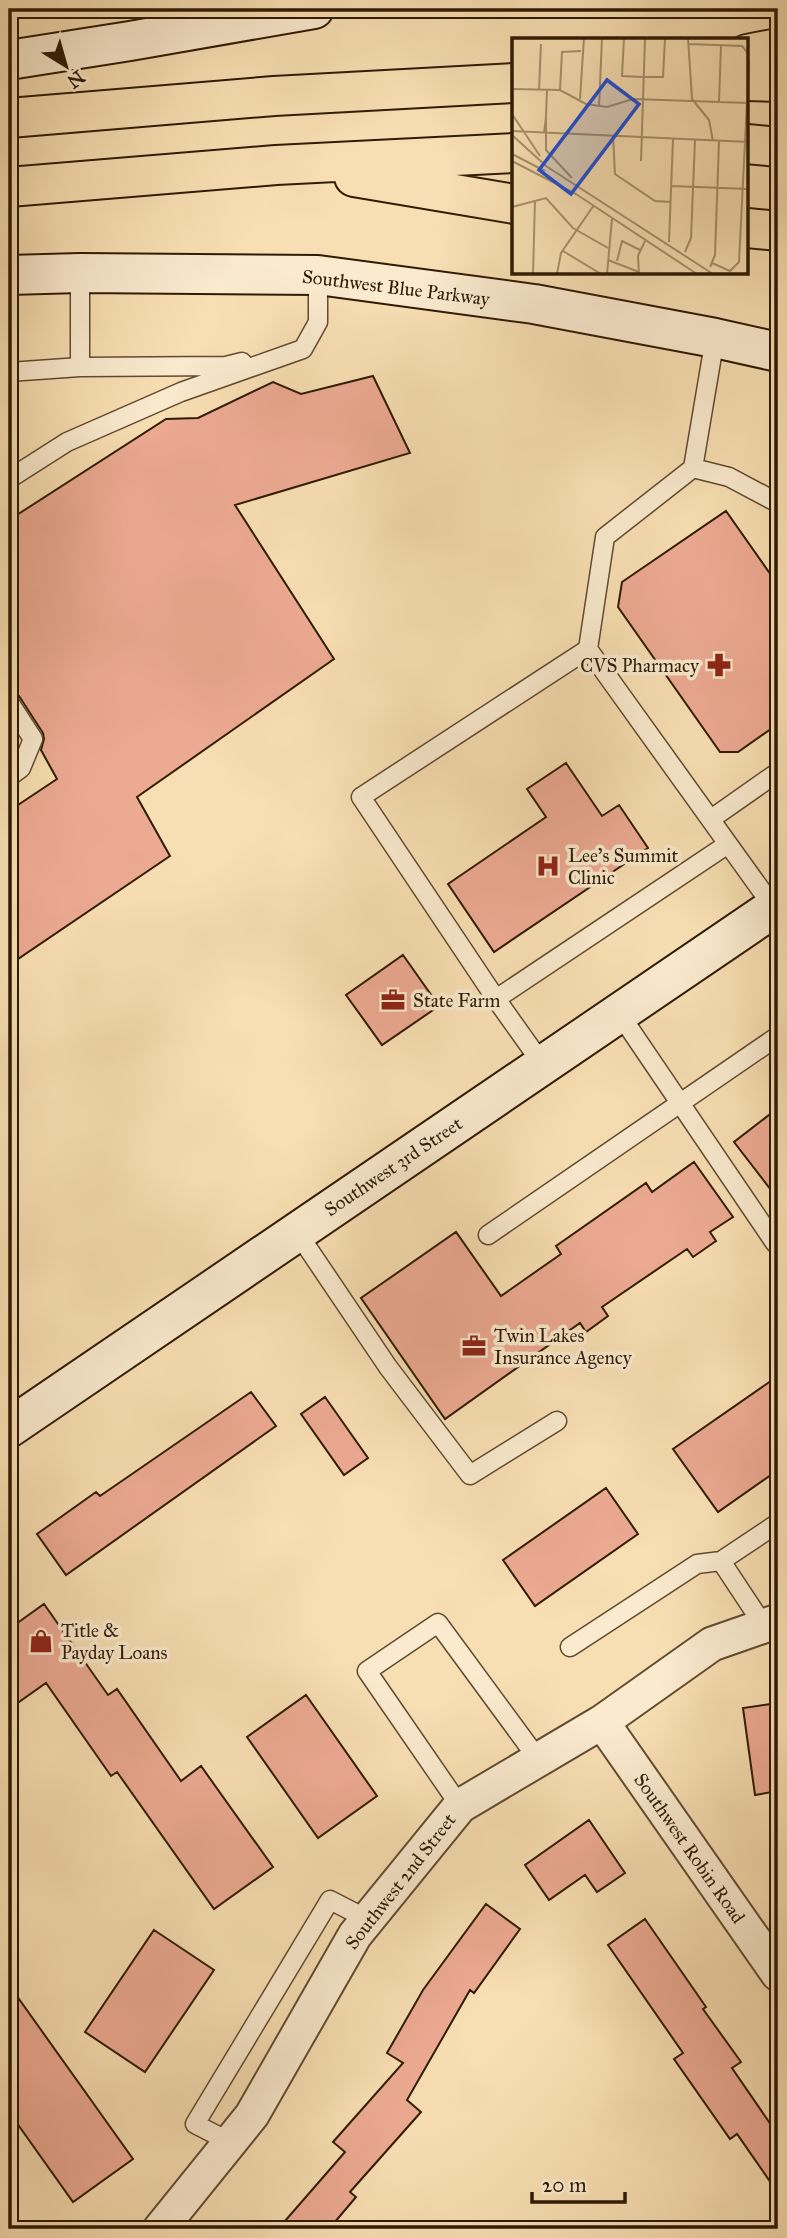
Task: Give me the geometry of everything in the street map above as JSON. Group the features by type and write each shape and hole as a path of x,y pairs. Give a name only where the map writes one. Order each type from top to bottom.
{"highway":[{"path":"748,54 778,48"},
{"path":"748,81 778,82"},
{"path":"9,118 274,96 512,83"},
{"path":"748,144 778,147"},
{"path":"9,187 276,164 512,153"},
{"path":"276,164 512,204"},
{"path":"748,228 778,231"}],"street":[{"path":"9,60 314,9"},
{"name":"Southwest Blue Parkway","path":"9,275 318,275 534,304 778,352"},
{"name":"Southwest 3rd Street","path":"12,1420 297,1232 776,906"},
{"name":"Southwest 2nd Street","path":"160,2229 252,2115 355,1934 460,1806 602,1721 712,1644 771,1624"},
{"name":"Southwest Robin Road","path":"602,1721 778,1975"}],"lane":[{"path":"80,273 80,368"},
{"path":"9,479 80,436 181,392 303,349 318,322 318,275"},
{"path":"715,338 693,468 605,537 588,649 728,844 776,906"},
{"path":"9,372 226,366 303,349"},
{"path":"693,468 729,477 778,503"},
{"path":"543,1065 361,797 588,649"},
{"path":"9,702 33,739 22,768 9,777"},
{"path":"710,819 778,772"},
{"path":"496,999 728,844"},
{"path":"619,1013 775,1244 778,1241"},
{"path":"488,1235 778,1036"},
{"path":"297,1232 388,1367 470,1475 557,1420"},
{"path":"570,1647 697,1564 721,1561 778,1522"},
{"path":"721,1561 771,1624"},
{"path":"460,1806 367,1671 438,1623 538,1759"},
{"path":"230,2142 195,2124 330,1900 367,1919"}],"building":[{"path":"373,376 410,453 235,505 334,659 137,797 170,856 9,965 9,811 57,779 41,750 43,733 19,696 9,691 9,520 166,419 198,418 273,382 301,394"},
{"name":"CVS Pharmacy","path":"726,511 778,585 778,724 738,752 720,752 618,607 622,582"},
{"name":"Lee's Summit Clinic","path":"566,763 602,816 619,805 648,848 494,952 448,884 546,817 527,789"},
{"name":"State Farm","path":"403,955 439,1006 382,1045 346,995"},
{"path":"778,1108 778,1199 734,1142"},
{"path":"694,1162 733,1217 710,1232 716,1241 693,1257 687,1249 602,1307 608,1316 586,1332 580,1323 445,1419 361,1298 456,1232 501,1296 561,1254 556,1246 646,1183 652,1192"},
{"path":"778,1376 778,1470 718,1512 673,1449"},
{"path":"251,1392 276,1426 66,1575 37,1534 96,1492 100,1496"},
{"path":"325,1397 368,1458 344,1475 301,1414"},
{"path":"606,1488 638,1534 535,1606 503,1560"},
{"path":"44,1604 108,1695 117,1689 181,1781 201,1766 273,1867 214,1909 117,1772 111,1776 46,1683 9,1709 9,1629"},
{"path":"306,1695 377,1796 318,1838 247,1737"},
{"path":"778,1703 778,1791 755,1795 743,1708"},
{"path":"589,1820 625,1873 597,1892 585,1875 549,1900 525,1865"},
{"path":"486,1904 520,1929 474,1993 470,1990 407,2100 421,2112 350,2192 356,2197 329,2229 278,2229 345,2152 333,2142 403,2063 387,2053 423,1990"},
{"path":"645,1919 741,2062 732,2068 778,2135 778,2193 737,2134 730,2139 674,2059 683,2053 608,1945"},
{"path":"154,1930 214,1970 145,2072 85,2032"},
{"path":"9,1985 133,2159 73,2202 9,2112"}],"place":[{"name":"CVS Pharmacy","path":"719,665"},
{"name":"Lee's Summit Clinic","path":"548,866"},
{"name":"State Farm","path":"393,1000"},
{"name":"Twin Lakes Insurance Agency","path":"474,1346"},
{"name":"Title & Payday Loans","path":"41,1641"}]}
